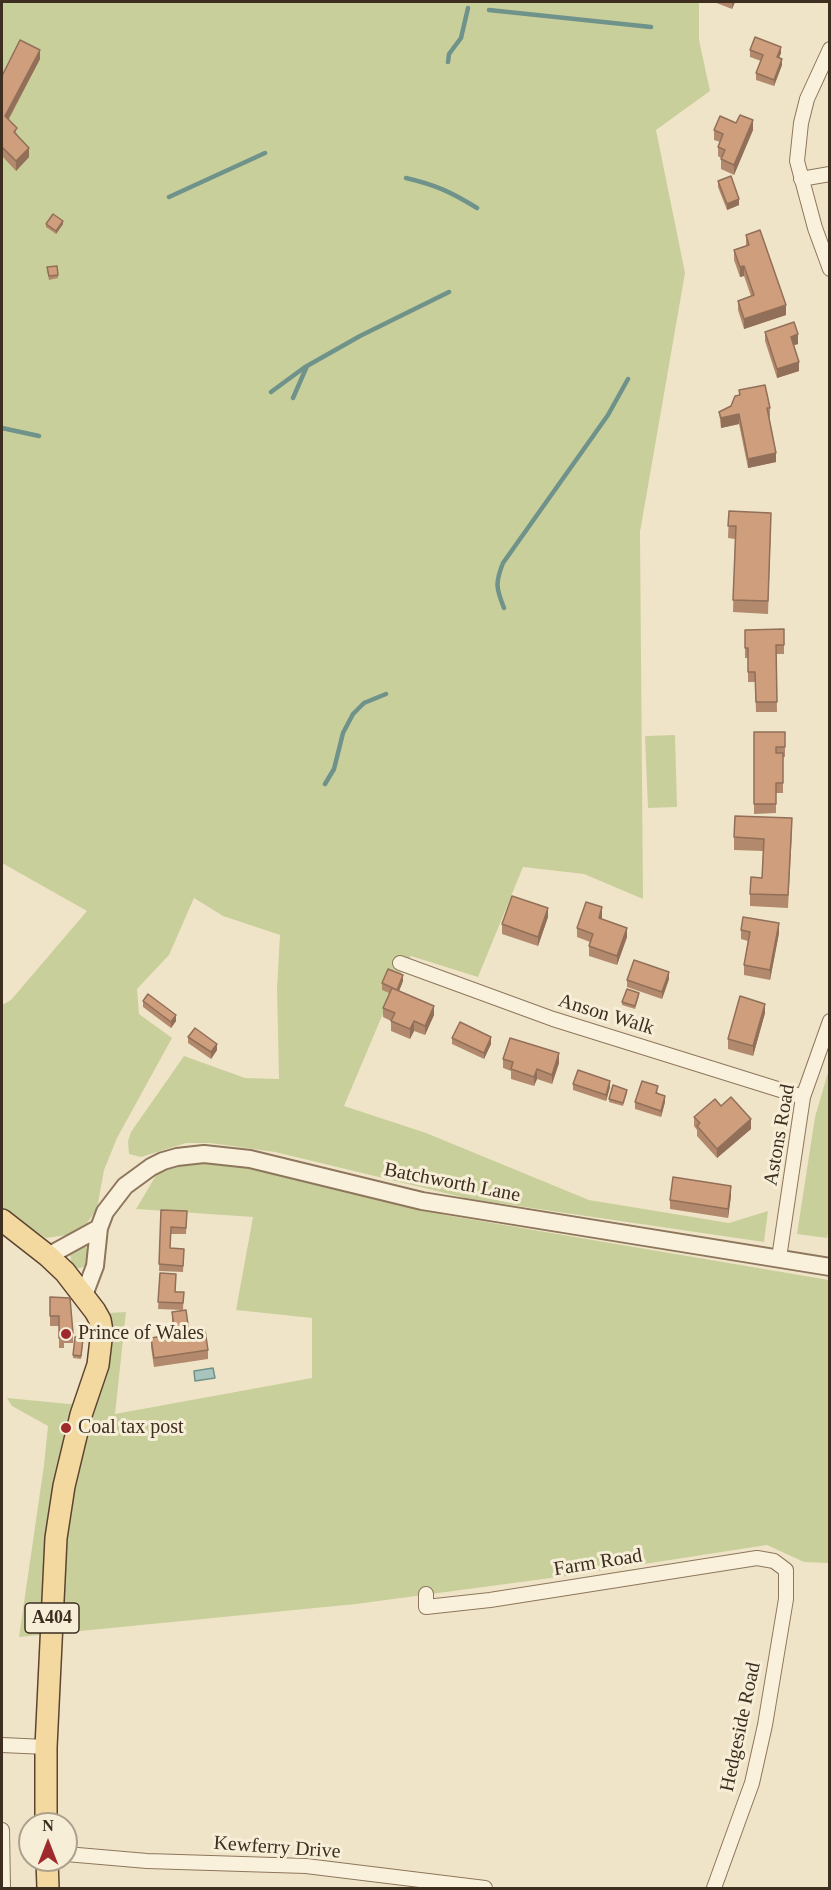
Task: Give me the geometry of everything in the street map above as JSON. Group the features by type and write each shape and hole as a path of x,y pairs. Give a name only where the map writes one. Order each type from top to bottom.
{"main road":[{"name":"A404","path":"2,1220 65,1272 84,1295 100,1320 102,1340 98,1365 81,1415 64,1486 56,1538 46,1747 46,1812"},
{"path":"47,1872 48,1888"}],"street":[{"path":"830,49 807,99 801,123 797,161 830,269"},
{"path":"801,179 830,174"},
{"name":"Anson Walk","path":"400,963 553,1019 803,1097"},
{"name":"Astons Road","path":"779,1258 803,1097 830,1021"},
{"name":"Batchworth Lane","path":"84,1295 95,1266 99,1228 105,1212 125,1186 138,1175 163,1161 204,1154 250,1159 422,1201 830,1267"},
{"path":"48,1256 99,1228"},
{"name":"Farm Road","path":"426,1594 426,1607 486,1601 757,1558 774,1561 786,1570"},
{"name":"Hedgeside Road","path":"714,1888 752,1783 760,1748 786,1599 786,1570"},
{"path":"2,1745 46,1747"},
{"path":"2,1830 3,1888"},
{"name":"Kewferry Drive","path":"78,1855 147,1861 306,1866 485,1888"}],"green space":[{"path":"2,2 699,2 699,40 710,91 656,130 685,273 640,532 643,899 584,874 523,867 478,977 411,956 398,978 344,1106 426,1133 589,1200 729,1223 768,1211 764,1242 470,1199 275,1152 210,1143 186,1143 141,1157 129,1154 128,1141 131,1132 184,1056 245,1078 279,1079 277,988 280,935 223,916 194,898 169,955 137,989 139,1014 172,1038 117,1138 104,1170 97,1209 87,1223 67,1235 46,1238 2,1210 2,1005 11,1000 87,911 2,863"},
{"path":"675,735 677,807 648,808 645,736"},
{"path":"829,1069 830,1224 827,1238 797,1234 815,1117"},
{"path":"187,1164 234,1164 445,1215 829,1280 829,1563 804,1562 767,1545 566,1576 356,1604 19,1637 48,1426 12,1406 7,1398 69,1404 98,1402 109,1313 126,1312 115,1414 312,1378 312,1318 236,1310 253,1217 136,1209 158,1172"},
{"path":"83,1245 90,1250 89,1259 82,1268 78,1268 72,1264 70,1254"}],"water":[{"path":"213,1368 215,1378 195,1381 194,1371"}],"building":[{"path":"755,37 781,47 777,57 782,59 774,80 756,73 763,55 750,50"},
{"path":"20,40 40,50 5,116 17,128 14,132 29,148 16,161 2,147 2,76"},
{"path":"740,115 753,120 734,165 721,159 725,150 718,147 723,134 714,130 720,116 736,123"},
{"path":"731,176 739,199 727,204 718,181"},
{"path":"53,214 63,221 56,231 46,224"},
{"path":"760,230 786,305 744,319 738,301 754,295 744,266 740,267 734,250 749,245 746,235"},
{"path":"57,266 58,275 49,276 47,267"},
{"path":"794,322 798,334 791,337 799,362 777,369 765,332"},
{"path":"765,385 776,453 748,459 739,414 721,418 719,412 731,406 735,396 740,395 739,390"},
{"path":"729,511 771,513 768,601 733,600 736,526 728,526"},
{"path":"784,629 784,645 776,645 777,702 756,702 755,672 748,672 745,630"},
{"path":"754,732 785,732 785,747 776,747 776,753 783,753 783,783 776,783 776,804 754,804"},
{"path":"735,816 792,818 788,895 750,894 751,877 762,878 764,839 734,837"},
{"path":"512,896 548,908 538,937 502,924"},
{"path":"586,902 602,907 599,918 627,928 617,956 589,946 593,934 577,928"},
{"path":"743,917 779,923 770,970 744,965 750,932 741,930"},
{"path":"634,960 669,972 662,992 627,980"},
{"path":"388,969 403,975 397,990 382,983"},
{"path":"392,988 434,1006 425,1026 414,1021 410,1029 391,1021 395,1013 383,1008"},
{"path":"627,989 639,993 635,1006 622,1002"},
{"path":"148,994 176,1015 171,1022 143,1001"},
{"path":"740,996 765,1004 753,1046 728,1039"},
{"path":"460,1022 491,1037 484,1053 452,1038"},
{"path":"195,1028 217,1044 211,1052 188,1037"},
{"path":"510,1038 559,1053 552,1075 537,1069 534,1077 511,1069 513,1062 503,1059"},
{"path":"578,1070 610,1081 606,1095 573,1084"},
{"path":"642,1081 658,1086 656,1093 665,1096 661,1111 635,1102"},
{"path":"613,1085 627,1090 623,1103 609,1099"},
{"path":"731,1097 751,1119 717,1149 697,1126 700,1123 694,1117 715,1099 721,1106"},
{"path":"673,1177 731,1186 728,1209 670,1200"},
{"path":"161,1210 187,1211 186,1228 171,1227 170,1248 184,1249 183,1266 159,1264"},
{"path":"160,1273 176,1274 175,1292 184,1292 183,1303 158,1302"},
{"name":"Prince of Wales","path":"50,1297 70,1298 73,1333 64,1333 64,1338 59,1338 59,1316 50,1316"},
{"path":"186,1310 189,1332 205,1330 208,1350 154,1358 151,1338 175,1334 172,1312"},
{"path":"75,1337 83,1339 81,1356 73,1355"}],"waterway":[{"path":"448,62 449,54 461,38 468,8"},
{"path":"489,10 651,27"},
{"path":"169,197 265,153"},
{"path":"406,178 443,190 477,208"},
{"path":"293,398 307,366 360,336 449,292"},
{"path":"271,392 305,367"},
{"path":"504,608 498,586 503,563 608,415 628,379"},
{"path":"2,428 39,436"},
{"path":"325,784 334,769 343,733 353,714 364,703 386,694"}],"place":[{"name":"Prince of Wales","path":"66,1334"},
{"name":"Coal tax post","path":"66,1428"}]}
